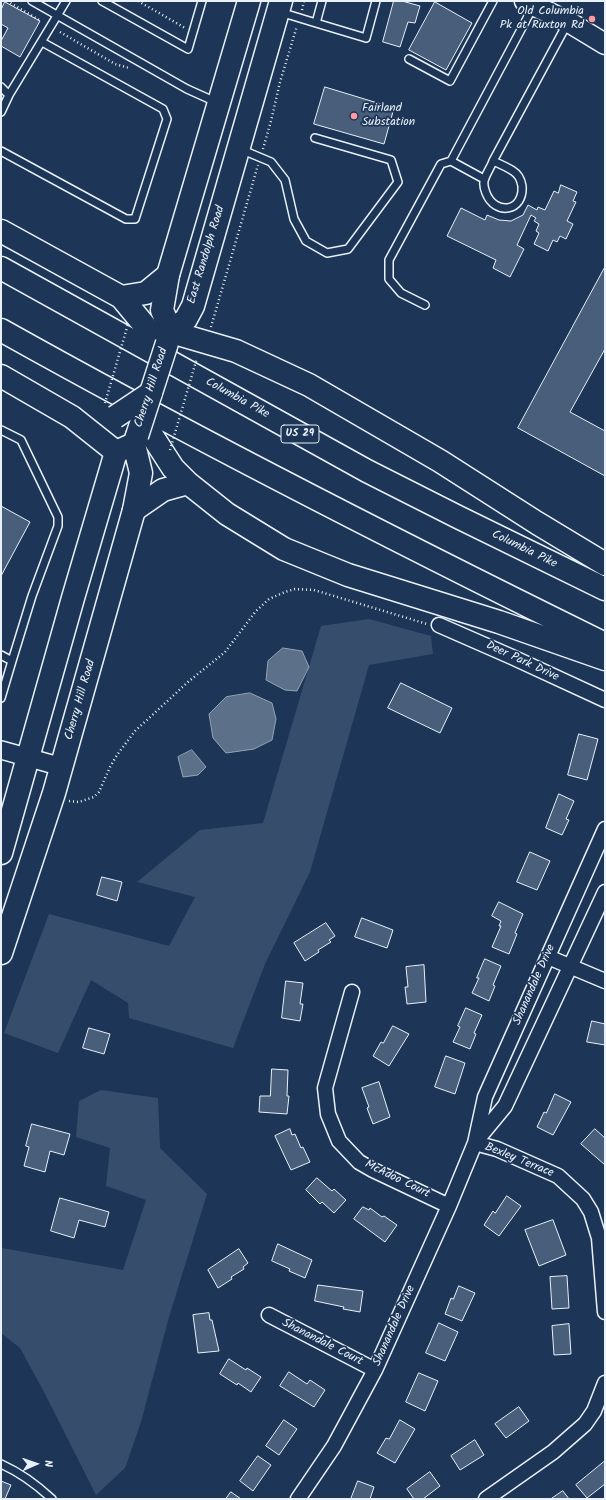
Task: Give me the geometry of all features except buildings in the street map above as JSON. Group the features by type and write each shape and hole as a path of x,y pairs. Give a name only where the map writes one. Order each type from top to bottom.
{"main road":[{"path":"164,341 162,310 168,275 249,1"},
{"path":"530,3 568,22 605,44"},
{"name":"East Randolph Road","path":"164,341 186,319 193,306 279,6"},
{"path":"1,231 121,297 164,341 201,350 236,350 309,385 440,461 537,523 605,564"},
{"name":"Columbia Pike","path":"1,268 367,470 458,517 605,589"},
{"path":"121,297 146,293 168,275"},
{"path":"1,330 92,381 289,485 433,559 605,644"},
{"name":"Cherry Hill Road","path":"1,853 73,598 132,438 151,393 164,341"},
{"path":"1,376 72,417 165,449 173,468 188,483 227,514 284,549 348,575 499,622 605,659"},
{"path":"72,417 98,423 109,412 151,393"},
{"name":"Cherry Hill Road","path":"1,953 62,767 134,510 141,473 132,438"},
{"path":"134,510 164,490 188,483"}],"street":[{"name":"Deer Park Drive","path":"439,625 605,700"},
{"path":"1,750 62,767"},
{"name":"Shanandale Drive","path":"298,1499 334,1446 375,1370 449,1206 474,1143 485,1097 605,829"},
{"name":"Shanandale Drive","path":"474,1143 505,1106 605,892"},
{"path":"548,957 605,981"},
{"name":"McAdoo Court","path":"352,992 325,1088 328,1114 339,1141 359,1162 449,1206"},
{"name":"Bexley Terrace","path":"474,1143 496,1148 558,1176 583,1199 591,1212 599,1238 605,1312"},
{"name":"Shanandale Court","path":"269,1315 375,1370"},
{"path":"486,1499 553,1452 585,1424 594,1411 605,1383"}],"lane":[{"path":"32,1 187,89 218,103"},
{"path":"1,112 9,95 66,1"},
{"path":"102,1 188,49 202,1"},
{"path":"316,24 322,1"},
{"path":"279,6 299,18 366,38 376,1"},
{"path":"409,59 450,81 493,1"},
{"path":"451,161 530,3"},
{"path":"493,161 514,171 521,180 522,192 517,203 510,207 502,208 494,205 484,189 484,179 493,161 568,22"},
{"path":"1,151 126,219 134,219 166,119 163,109 42,42"},
{"path":"1,87 9,95"},
{"path":"238,148 272,162 285,180 294,219 306,241 327,254 348,249 398,182 391,160 314,138"},
{"path":"425,305 401,293 393,284 390,279 389,260 441,164 451,161 484,179"},
{"path":"1,430 21,440 58,516 58,526 32,596 1,698"},
{"path":"1,655 12,661"},
{"path":"1,1464 16,1471 34,1483 52,1499"}],"path":[{"path":"7,1 41,21"},
{"path":"138,1 183,27 193,30"},
{"path":"165,449 201,350 213,324 224,279 271,121 280,82 304,1"},
{"path":"109,412 128,324"},
{"path":"70,801 79,802 94,797 99,792 117,755 135,731 188,682 225,652 256,611 269,599 276,595 295,589 314,590 421,623 439,625"}],"shaded area":[{"path":"369,619 431,636 433,654 369,665 310,872 265,964 233,1048 129,1018 128,1003 91,980 58,1053 4,1033 49,914 169,946 195,897 137,882 200,830 263,823 321,626"},
{"path":"283,648 302,651 309,667 297,691 285,690 266,680 268,661"},
{"path":"250,693 272,703 276,719 272,740 254,749 226,753 213,738 209,714 226,697"},
{"path":"192,750 206,767 198,775 183,777 178,757"},
{"path":"101,1090 158,1098 160,1148 207,1194 169,1317 141,1422 125,1468 96,1495 20,1348 1,1333 1,1253 2,1248 123,1270 146,1200 106,1186 110,1148 76,1137 79,1101"}],"place":[{"name":"Old Columbia Pk at Ruxton Rd","path":"592,19"},
{"name":"Fairland Substation","path":"354,116"}]}
